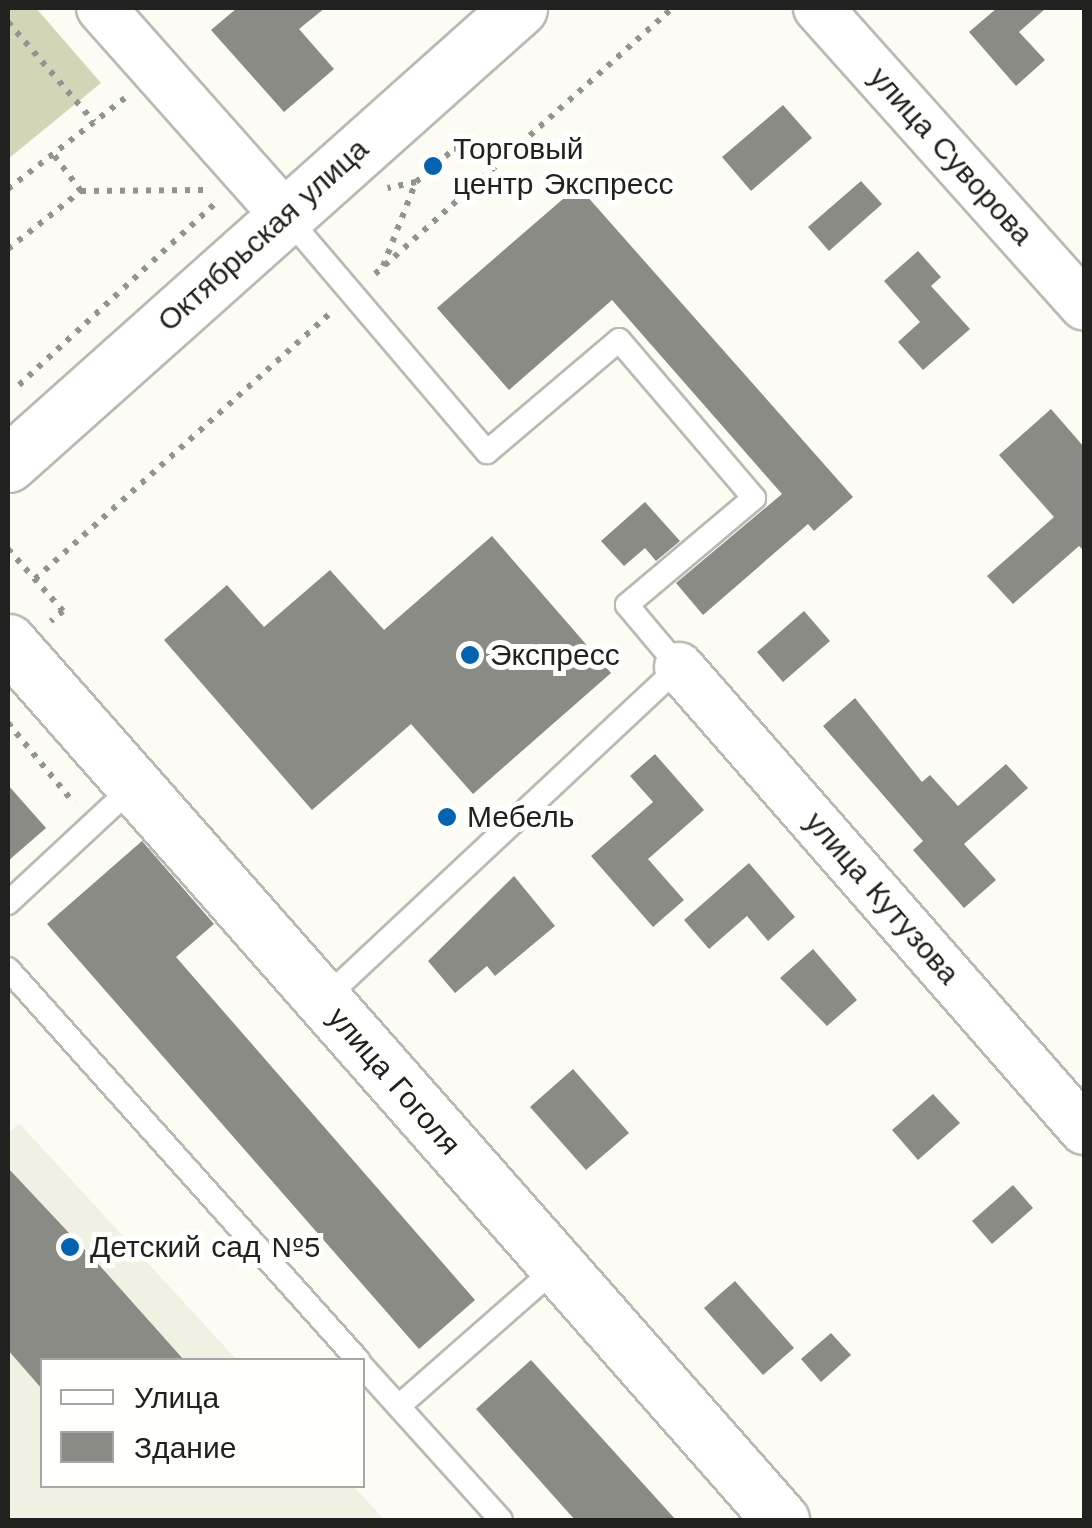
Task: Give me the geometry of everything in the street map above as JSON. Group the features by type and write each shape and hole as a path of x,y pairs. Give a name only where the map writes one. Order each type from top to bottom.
{"main road":[{"name":"Октябрьская улица","path":"8,464 519,8"},
{"name":"улица Гоголя","path":"8,642 781,1520"}],"street":[{"path":"101,8 285,216"},
{"name":"улица Суворова","path":"818,8 1084,305"},
{"name":"улица Кутузова","path":"680,667 1084,1130"}],"lane":[{"path":"285,216 488,452 619,340 754,498 626,605 680,667 324,1000"},
{"path":"8,903 134,786"},
{"path":"8,969 356,1358"},
{"path":"399,1406 558,1267"},
{"path":"365,1369 501,1520"}],"path":[{"path":"8,22 94,122"},
{"path":"8,188 158,72"},
{"path":"416,182 454,149 523,141"},
{"path":"53,154 81,191"},
{"path":"8,250 81,191 229,190"},
{"path":"8,723 92,824"}],"shaded area":[{"name":"Детский сад №5","path":"19,1123 235,1358 40,1358 40,1488 355,1488 385,1520 8,1520 8,1134"}],"green space":[{"path":"8,8 36,8 101,83 8,159"}],"building":[{"path":"237,8 325,8 299,29 334,69 284,112 211,30"},
{"path":"997,8 1046,8 1019,32 1045,60 1016,86 969,32"},
{"path":"783,105 812,138 751,191 722,157"},
{"path":"861,181 882,204 829,251 808,227"},
{"path":"578,186 853,497 814,531 808,524 703,615 676,583 782,494 612,300 509,390 437,308"},
{"path":"918,251 941,277 931,286 970,329 923,370 898,342 920,322 884,281"},
{"path":"1051,409 1084,447 1084,551 1079,546 1013,604 987,576 1054,517 999,455"},
{"path":"645,502 680,541 656,561 645,548 624,566 601,541"},
{"path":"492,536 611,673 473,794 411,724 312,810 164,640 227,585 264,627 330,570 384,630"},
{"path":"804,611 830,641 783,682 757,652"},
{"path":"855,698 922,782 930,775 958,806 1006,764 1028,788 964,844 996,880 964,908 913,850 923,841 823,726"},
{"path":"655,754 704,810 648,859 684,900 653,927 591,856 653,802 630,776"},
{"path":"8,785 46,828 8,861"},
{"path":"142,841 214,924 176,957 475,1300 419,1349 47,924"},
{"path":"749,863 795,917 768,941 747,916 709,949 684,920"},
{"path":"514,876 555,926 495,976 487,966 455,993 428,961"},
{"path":"813,949 857,1000 827,1026 780,978"},
{"path":"573,1069 629,1133 586,1170 530,1107"},
{"path":"933,1094 960,1123 918,1160 892,1130"},
{"path":"8,1168 182,1358 40,1358 40,1387 8,1350"},
{"path":"1013,1185 1033,1208 992,1244 972,1221"},
{"path":"735,1281 794,1348 763,1375 704,1308"},
{"path":"831,1333 851,1355 821,1382 801,1359"},
{"path":"531,1360 676,1520 575,1520 476,1409"}],"place":[{"name":"Торговый центр Экспресс","path":"433,166"},
{"name":"Экспресс","path":"470,655"},
{"name":"Мебель","path":"447,817"},
{"name":"Детский сад №5","path":"70,1247"}]}
